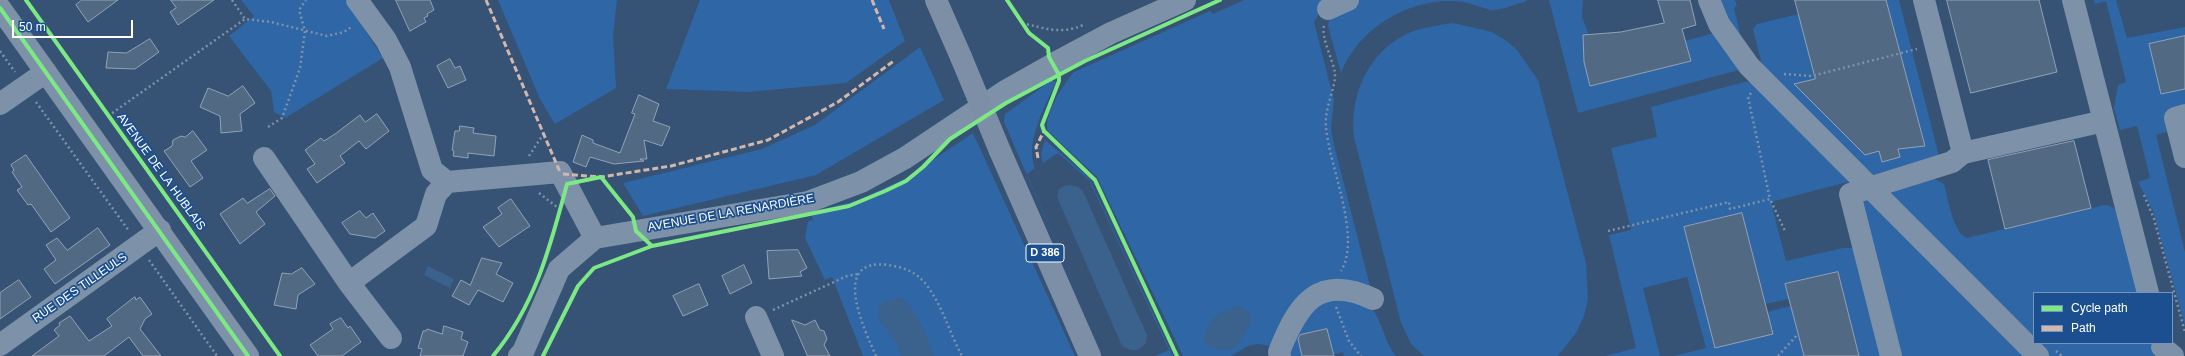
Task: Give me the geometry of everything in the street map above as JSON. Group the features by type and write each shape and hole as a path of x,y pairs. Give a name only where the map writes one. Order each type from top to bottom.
{"main road":[{"name":"D 386","path":"936,0 1090,356"}],"street":[{"name":"AVENUE DE LA RENARDIÈRE","path":"595,238 808,202 861,182 905,158 1006,90 1111,33 1185,0"},
{"path":"1709,0 1719,24 1749,66 1765,80 1870,188 2038,356"},
{"path":"1924,0 1963,153"},
{"path":"2073,0 2148,292"},
{"path":"0,8 160,230 248,356"},
{"path":"363,8 386,40 400,67 432,170 447,182 564,178 595,238 559,269 524,354"},
{"path":"0,104 46,72"},
{"path":"2184,146 2175,118 2185,115"},
{"path":"1891,356 1850,194 1952,162 1963,153 2104,121"},
{"path":"264,158 349,283 391,338"},
{"path":"349,283 426,226 436,194 447,182"},
{"name":"RUE DES TILLEULS","path":"0,345 160,230"},
{"path":"1280,356 1279,352 1287,332 1300,310 1308,301 1330,289 1359,293 1373,299"},
{"path":"756,317 773,356"}],"path":[{"path":"232,0 245,19"},
{"path":"268,127 282,118 300,68 305,31 299,10 306,0"},
{"path":"1338,4 1323,29 1335,75 1327,106 1326,127 1348,230 1346,263 1330,289 1349,341 1361,356"},
{"path":"108,116 245,19 271,22 326,36 344,32 363,8"},
{"path":"1022,22 1045,30 1070,30 1084,24"},
{"path":"1785,231 1770,199 1748,97 1765,80 1776,75 1792,73 1812,76 1936,45"},
{"path":"0,51 217,356"},
{"path":"560,210 564,178"},
{"path":"2143,194 2154,220 2185,332"},
{"path":"1608,231 1729,202 1730,209 1770,199"},
{"path":"876,356 858,313 854,293 858,274 863,269 882,265 905,268 924,282 938,304 962,356"},
{"path":"756,317 847,276 858,274"},
{"path":"1778,356 1798,334"}],"shaded area":[{"path":"241,0 345,0 383,58 285,118 274,112 271,91 229,36 254,16"},
{"path":"498,0 617,0 613,35 616,88 555,124 540,99"},
{"path":"700,0 889,0 905,41 846,83 748,92 666,89"},
{"path":"1244,0 1335,0 1322,9 1314,22 1334,100 1331,129 1334,145 1371,290 1344,283 1270,346 1258,344 1248,346 1231,356 1183,356 1097,177 1048,131 1048,118 1060,91 1074,72 1210,11 1213,14"},
{"path":"1360,0 1527,1 1494,10 1461,2 1433,2 1400,12 1371,31 1349,58 1341,73 1328,26 1329,20 1335,12 1344,6"},
{"path":"1549,0 1583,0 1582,17 1589,35 1583,35 1584,50 1596,61 1585,64 1590,86 1690,61 1685,41 1718,32 1743,69 1578,113"},
{"path":"1712,0 1735,0 1737,6 1734,8 1745,54"},
{"path":"1886,0 1899,0 1939,156 1872,176 1762,65 1753,29 1757,24 1799,14 1810,56 1895,35"},
{"path":"2094,0 2116,0 2127,38 2185,27 2185,36 2149,45 2161,94 2185,89 2185,107 2167,132 2156,135 2185,252 2185,325 2153,211 2138,182 2150,178 2137,126 2120,130 2114,108 2118,85 2126,82 2106,1 2095,4"},
{"path":"1453,23 1492,32 1508,42 1517,50 1538,80 1586,263 1588,299 1584,316 1576,333 1558,356 1424,356 1411,344 1401,323 1354,137 1353,121 1355,105 1365,75 1373,62 1384,50 1396,40 1411,32 1426,27"},
{"path":"920,47 944,100 816,175 643,216 623,183 762,149 815,125"},
{"path":"1052,80 1056,82 1042,113 1034,136 1032,158 1035,168 1027,174 1105,356 1004,122 1005,114"},
{"path":"1744,82 1754,82 1855,180 1771,202 1786,261 1843,248 1854,248 1885,356 1859,356 1838,272 1786,284 1789,299 1765,304 1742,213 1684,227 1715,348 1772,334 1767,312 1791,306 1804,356 1674,356 1706,348 1687,277 1643,288 1660,356 1605,356 1636,348 1609,235 1631,230 1611,148 1657,137 1651,107"},
{"path":"973,133 1075,356 863,356 832,277 825,280 805,238 808,221 813,220 811,212 859,200 906,178"},
{"path":"1045,140 1089,178 1173,356 1155,356 1169,350 1089,180 1058,153 1043,163 1041,154"},
{"path":"1935,179 1944,184 1949,206 1955,222 1962,235 1967,238 2104,205 2112,207 2119,213 2138,292 2033,292 2033,342 1893,199 1892,193 1898,187"},
{"path":"1071,185 1078,187 1083,191 1147,335 1146,343 1138,349 1132,350 1122,346 1057,197 1059,189 1064,186"},
{"path":"1870,198 2027,356 1897,356 1860,203"},
{"path":"428,266 454,279 450,288 424,275"},
{"path":"903,298 909,304 922,326 934,356 901,356 896,343 878,317 879,306 886,301"},
{"path":"1329,298 1347,299 1364,303 1370,307 1379,320 1391,350 1396,356 1344,356 1343,352 1331,355 1327,329 1298,336 1302,356 1288,356 1302,320"},
{"path":"1240,306 1251,313 1250,324 1236,347 1222,351 1204,344 1205,335 1214,318 1225,311"},
{"path":"2035,344 2151,344 2154,356 2047,356"}],"building":[{"path":"82,0 118,0 88,22 76,5"},
{"path":"171,0 214,0 178,25 170,12 176,8"},
{"path":"396,0 430,0 434,10 427,14 428,16 424,18 426,22 410,31"},
{"path":"1658,0 1690,0 1696,25 1682,29 1691,61 1590,86 1584,62 1583,35 1621,32 1664,23"},
{"path":"1795,0 1886,0 1925,146 1898,149 1900,157 1882,162 1879,151 1865,155 1794,84 1815,79"},
{"path":"1947,0 2039,0 2057,72 1971,93"},
{"path":"2185,36 2185,89 2161,94 2149,44"},
{"path":"150,39 159,52 135,69 106,68 108,52 126,53"},
{"path":"450,59 455,68 460,66 466,80 448,88 437,66"},
{"path":"243,86 255,103 240,114 242,131 221,133 220,116 200,107 208,88 228,96"},
{"path":"639,95 659,104 653,121 670,127 662,146 644,140 647,159 640,159 644,161 614,164 590,157 586,167 573,162 582,135 593,140 593,143 620,153 635,114 632,113"},
{"path":"377,114 389,131 366,149 359,141 340,156 345,163 317,183 307,169 315,164 305,150 321,138 324,141 335,134 360,115 365,122"},
{"path":"460,126 474,128 473,133 496,136 494,156 468,153 468,158 453,156 454,151 452,150 455,131 459,131"},
{"path":"193,131 207,150 191,161 203,178 190,187 164,151 172,146 173,140 181,136 185,137"},
{"path":"2074,141 2091,208 2005,229 1988,160"},
{"path":"26,155 70,218 51,232 31,204 28,205 17,190 22,187 12,172 14,170 11,165"},
{"path":"270,189 275,196 256,212 265,224 240,244 220,214 243,198 247,203"},
{"path":"511,199 530,226 499,247 483,227 502,214 498,208"},
{"path":"360,211 366,218 373,213 385,231 375,238 350,234 342,223"},
{"path":"1742,213 1773,334 1715,348 1684,227"},
{"path":"98,228 110,245 55,284 44,269 56,260 46,245 57,238 67,250"},
{"path":"798,250 807,268 800,272 802,276 769,279 767,251"},
{"path":"482,258 502,263 496,274 513,283 503,302 478,290 469,305 452,296 461,280 470,285"},
{"path":"744,265 752,283 730,294 722,276"},
{"path":"302,268 315,284 298,295 296,309 274,305 282,273 291,274"},
{"path":"1838,272 1859,356 1804,356 1785,284"},
{"path":"19,280 31,297 0,319 0,293"},
{"path":"699,284 708,305 683,316 673,296"},
{"path":"135,297 136,300 140,297 152,314 145,319 140,329 161,356 143,356 129,337 104,356 32,356 59,336 54,330 60,325 59,323 70,316 89,341 112,326 107,319"},
{"path":"341,318 348,328 350,326 361,342 342,356 318,356 310,345 333,329 330,324"},
{"path":"792,320 805,325 815,320 820,330 824,331 827,339 824,345 830,356 808,356"},
{"path":"444,326 463,332 461,339 468,342 463,356 420,356 422,349 418,348 423,331 426,331 427,329 442,334"},
{"path":"1327,329 1334,356 1302,356 1298,339 1300,335"}],"marked path":[{"path":"486,0 560,172"},
{"path":"872,0 884,29"},
{"path":"563,174 601,177 671,166 768,140 838,102 895,60"},
{"path":"1038,158 1036,147 1044,131"}],"cycle path":[{"name":"AVENUE DE LA HUBLAIS","path":"26,0 280,356"},
{"path":"1007,0 1029,33 1048,48 1049,57 1059,75 1059,81 1042,125 1044,131 1095,180 1177,356"},
{"path":"543,356 578,286 594,268 652,246 849,206 885,191 906,181 923,167 950,139 1006,103 1085,61 1220,0"},
{"path":"0,8 248,356"},
{"path":"493,356 508,336 531,295 540,274 567,184 601,177 633,217 636,231 652,246"}]}
